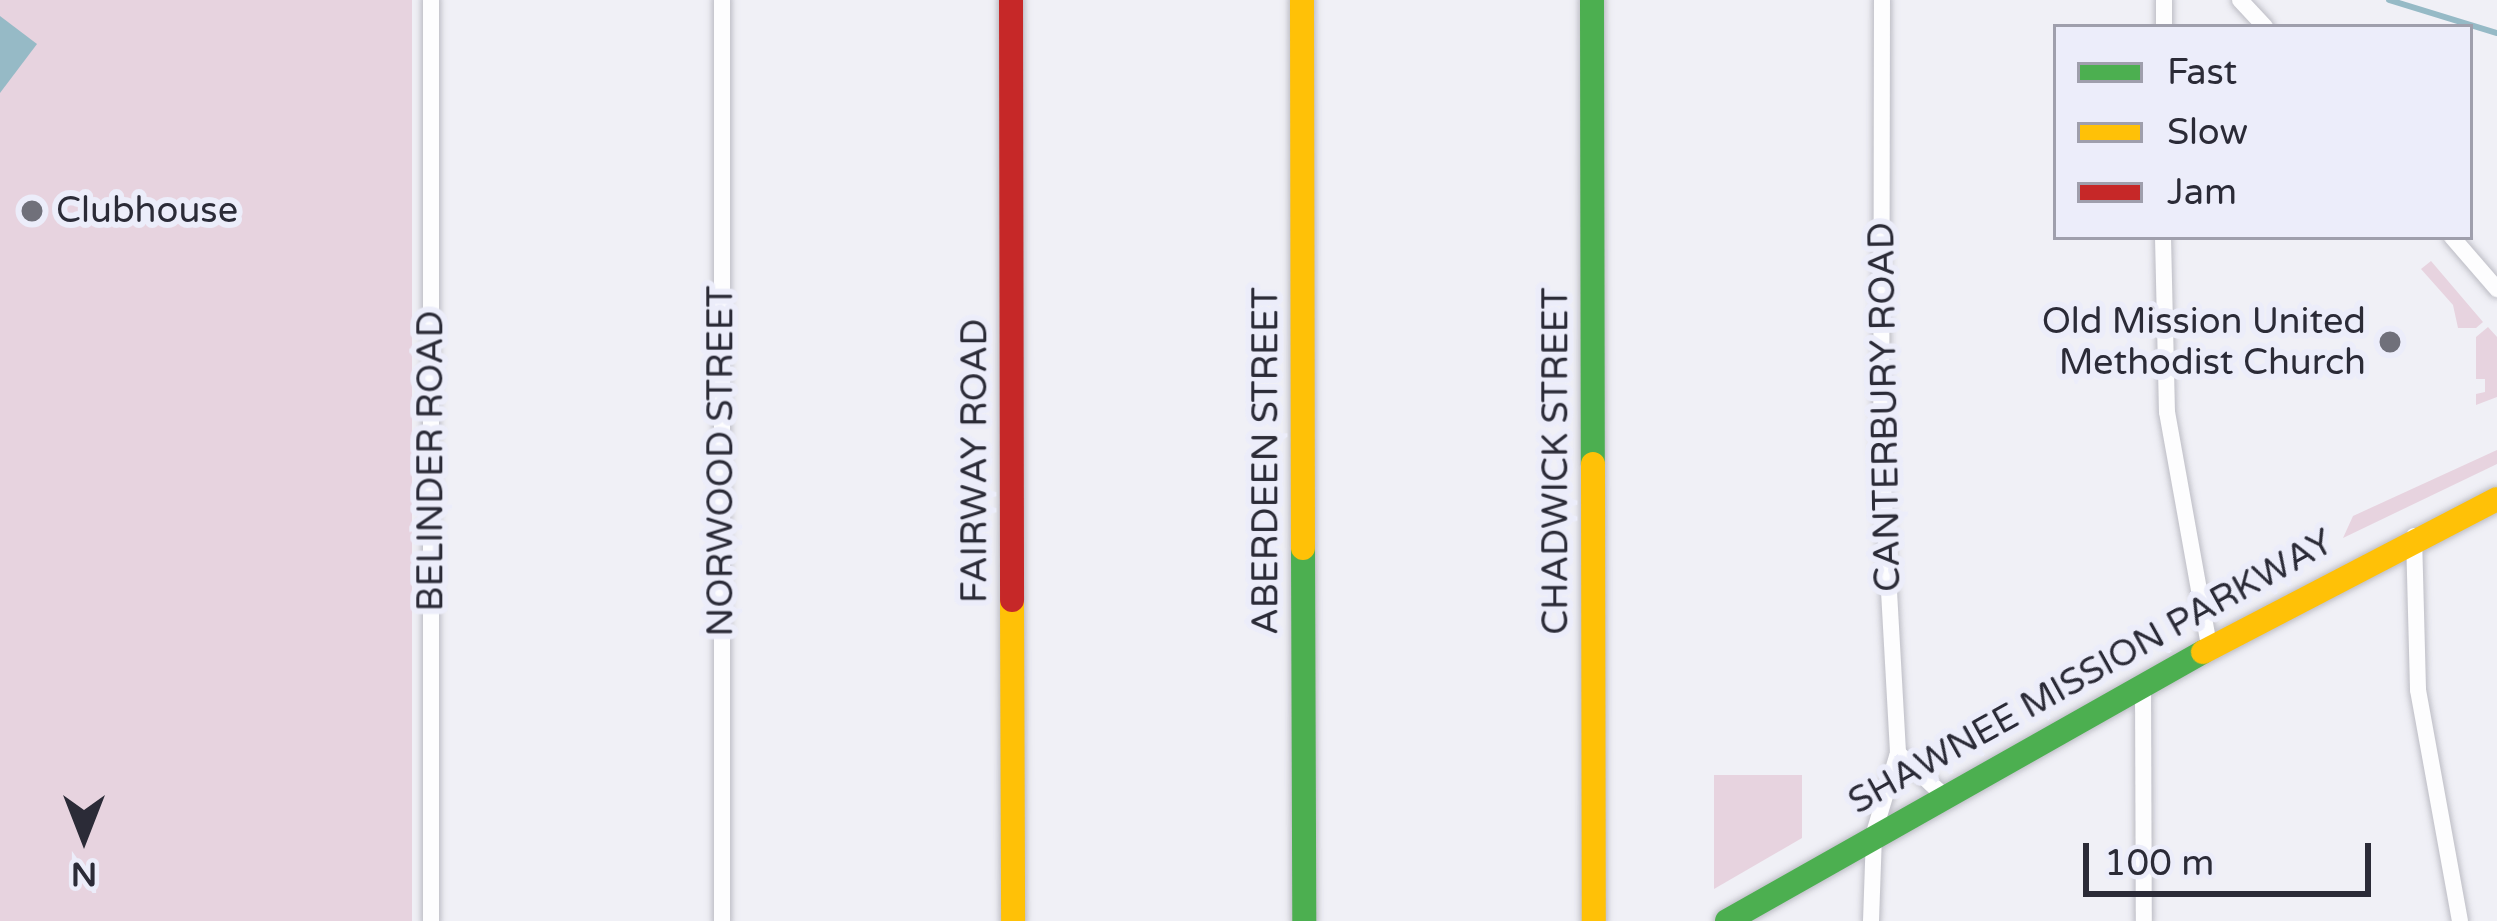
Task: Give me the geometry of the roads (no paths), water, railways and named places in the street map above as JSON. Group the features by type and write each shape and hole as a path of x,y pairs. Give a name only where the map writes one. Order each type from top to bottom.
{"main road":[{"name":"FAIRWAY ROAD","path":"1011,0 1013,921"},
{"name":"ABERDEEN STREET","path":"1302,0 1304,921"},
{"name":"CHADWICK STREET","path":"1592,0 1594,921"},
{"name":"SHAWNEE MISSION PARKWAY","path":"1727,921 1942,794 2210,646 2414,535 2497,499"}],"street":[{"name":"BELINDER ROAD","path":"430,0 431,921"},
{"name":"NORWOOD STREET","path":"722,0 722,921"},
{"name":"CANTERBURY ROAD","path":"1882,0 1880,448 1898,753"},
{"path":"2240,0 2262,24"},
{"path":"2163,240 2167,412 2210,646"},
{"path":"2455,240 2497,289"},
{"path":"2414,535 2418,690 2460,921"},
{"path":"2144,683 2144,921"},
{"path":"1871,921 1874,833 1898,753 1942,794"}],"water":[{"path":"0,16 37,44 0,93"}],"waterway":[{"path":"2389,0 2468,24"},
{"path":"2473,26 2497,33"}],"place":[{"name":"Clubhouse","path":"32,211"},
{"name":"Old Mission United Methodist Church","path":"2390,342"}]}
